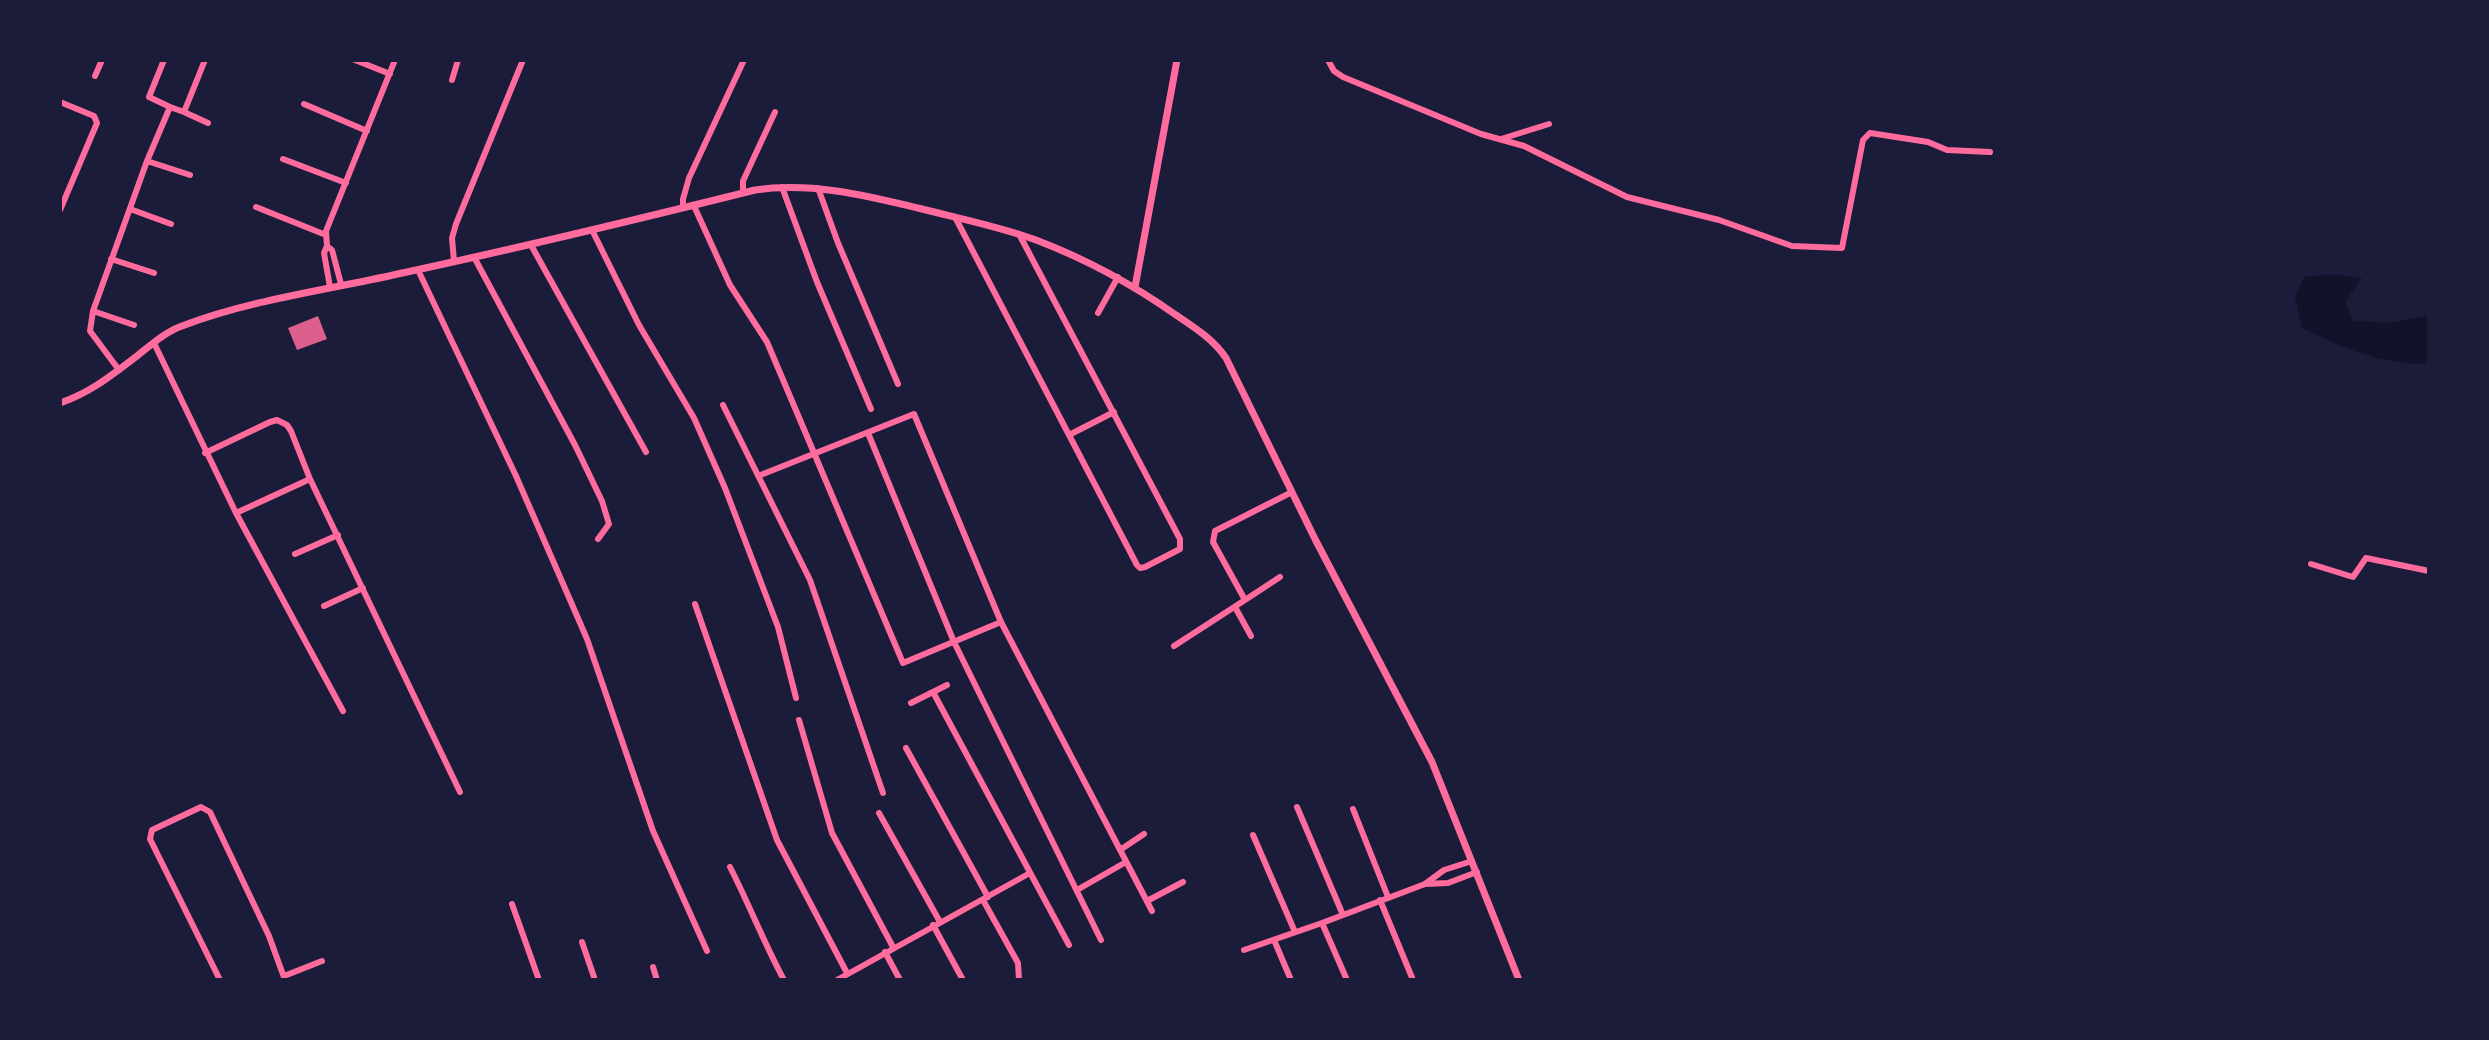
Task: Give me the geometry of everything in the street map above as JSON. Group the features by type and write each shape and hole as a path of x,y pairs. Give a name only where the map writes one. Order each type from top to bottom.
{"street":[{"path":"95,76 102,60"},
{"path":"164,60 149,97 208,123"},
{"path":"184,112 205,60"},
{"path":"355,60 390,74"},
{"path":"330,287 324,253 326,235 395,60"},
{"path":"452,80 458,60"},
{"path":"454,261 452,238 456,224 523,60"},
{"path":"683,208 689,178 744,60"},
{"path":"1135,287 1177,60"},
{"path":"1328,60 1334,71 1343,77 1481,134 1524,146 1627,197 1719,220 1792,246 1842,248 1863,140 1870,133 1928,142 1947,150 1990,152"},
{"path":"60,102 94,116 97,123 60,210"},
{"path":"304,104 367,131"},
{"path":"119,370 90,331 93,311 147,161 170,107"},
{"path":"743,193 743,181 775,112"},
{"path":"1501,139 1549,124"},
{"path":"283,159 346,183"},
{"path":"147,161 190,175"},
{"path":"782,187 817,282 871,409"},
{"path":"60,403 95,388 154,343 179,327 194,322 341,284 593,232 743,193 782,187 847,192 1019,234 1118,277 1200,331 1219,348 1423,742 1519,980"},
{"path":"818,188 898,384"},
{"path":"694,206 730,285 767,342 903,663 1001,622"},
{"path":"256,207 326,235"},
{"path":"130,209 171,224"},
{"path":"955,217 1137,565 1143,568 1176,551 1181,543 1019,234"},
{"path":"593,232 639,325 694,418 725,488 778,627 796,698"},
{"path":"531,245 646,452"},
{"path":"327,246 332,250 341,284"},
{"path":"474,257 602,501 609,524 598,539"},
{"path":"111,259 154,273"},
{"path":"418,270 516,476 587,639 653,831 707,951"},
{"path":"1098,313 1118,277"},
{"path":"93,311 134,325"},
{"path":"154,343 205,453 343,711"},
{"path":"723,405 810,580 883,793"},
{"path":"1069,435 1114,412"},
{"path":"758,476 914,414 1001,622 1152,911"},
{"path":"205,453 277,420 287,425 460,792"},
{"path":"868,433 954,642 1101,940"},
{"path":"236,513 310,479"},
{"path":"1245,600 1213,542 1213,535 1223,526 1292,492"},
{"path":"295,554 338,535"},
{"path":"2311,564 2353,577 2366,558 2429,571"},
{"path":"1174,646 1280,577"},
{"path":"324,606 363,588"},
{"path":"695,604 777,840 847,973"},
{"path":"1235,607 1251,636"},
{"path":"911,703 947,685"},
{"path":"933,692 1069,945"},
{"path":"799,720 832,833 893,947"},
{"path":"906,748 1018,963 1019,980"},
{"path":"220,980 150,839 152,830 201,807 210,812 269,936 285,978 322,961"},
{"path":"1297,807 1343,915"},
{"path":"1353,809 1388,897"},
{"path":"879,813 963,980"},
{"path":"1120,850 1144,834"},
{"path":"1253,835 1295,932"},
{"path":"1425,884 1444,870 1472,861"},
{"path":"1077,890 1126,862"},
{"path":"730,867 784,980"},
{"path":"1244,950 1425,884 1448,883 1477,872"},
{"path":"837,980 1030,873"},
{"path":"1147,901 1183,882"},
{"path":"1380,900 1413,980"},
{"path":"512,904 539,980"},
{"path":"1322,923 1347,980"},
{"path":"1274,940 1291,980"},
{"path":"582,942 595,980"},
{"path":"885,952 900,980"},
{"path":"653,967 657,980"}],"shaded area":[{"path":"2305,276 2362,278 2345,302 2353,321 2389,323 2429,315 2429,364 2364,354 2302,328 2295,297"}],"building":[{"path":"318,316 327,339 297,350 288,328"}]}
